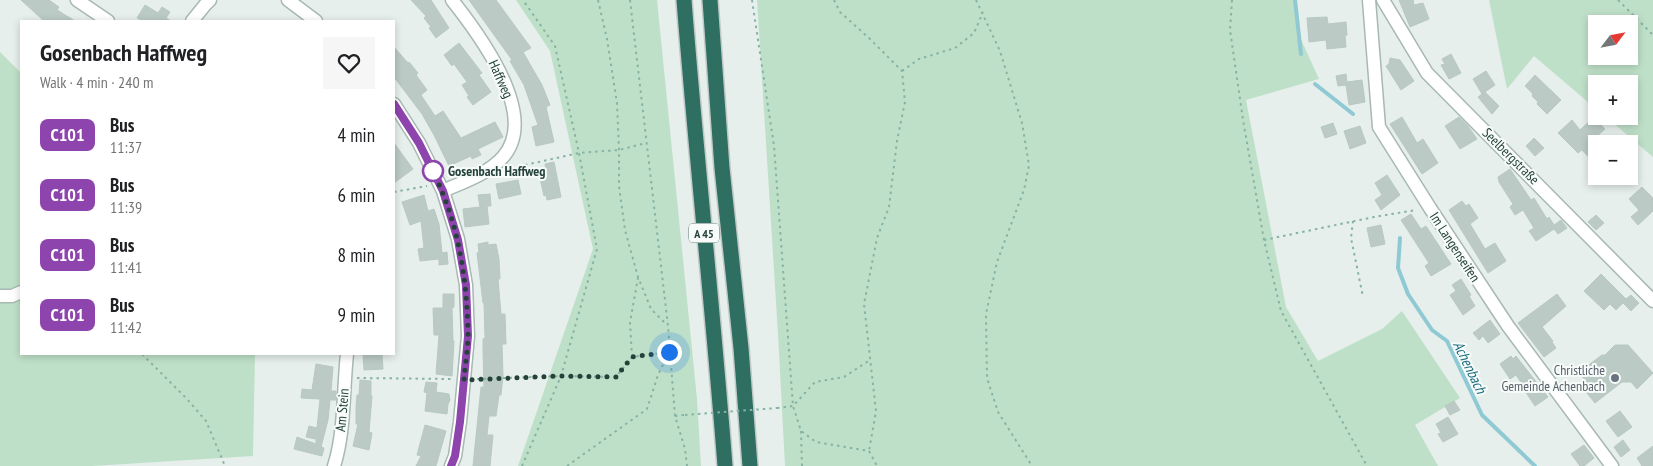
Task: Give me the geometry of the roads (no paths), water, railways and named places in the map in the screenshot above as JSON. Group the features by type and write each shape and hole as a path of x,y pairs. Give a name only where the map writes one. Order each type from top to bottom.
{"highway":[{"name":"A 45","path":"684,0 725,466"},
{"name":"A 45","path":"710,0 722,168 741,348 750,466"}],"street":[{"path":"77,0 107,20"},
{"path":"193,20 210,0"},
{"path":"288,0 315,20"},
{"name":"Haffweg","path":"443,191 488,170 504,157 514,136 514,112 508,90 494,61 476,32 452,0"},
{"name":"Im Langenseifen","path":"1369,0 1379,127 1508,326 1612,466"},
{"name":"Seelbergstraße","path":"1383,0 1427,72 1653,301"},
{"path":"395,106 419,143 443,191 458,240 466,285 468,336 455,456 451,466"},
{"path":"0,296 12,296 20,292"},
{"name":"Am Stein","path":"334,466 340,432 347,355"}],"waterway":[{"name":"Achenbach","path":"1295,0 1301,54"},
{"name":"Achenbach","path":"1315,84 1353,114"},
{"name":"Achenbach","path":"1400,238 1398,268 1408,294 1432,330 1447,341 1482,415 1535,466"}],"place":[{"name":"Gosenbach Haffweg","path":"433,171"},
{"name":"Christliche Gemeinde Achenbach","path":"1615,378"}]}
